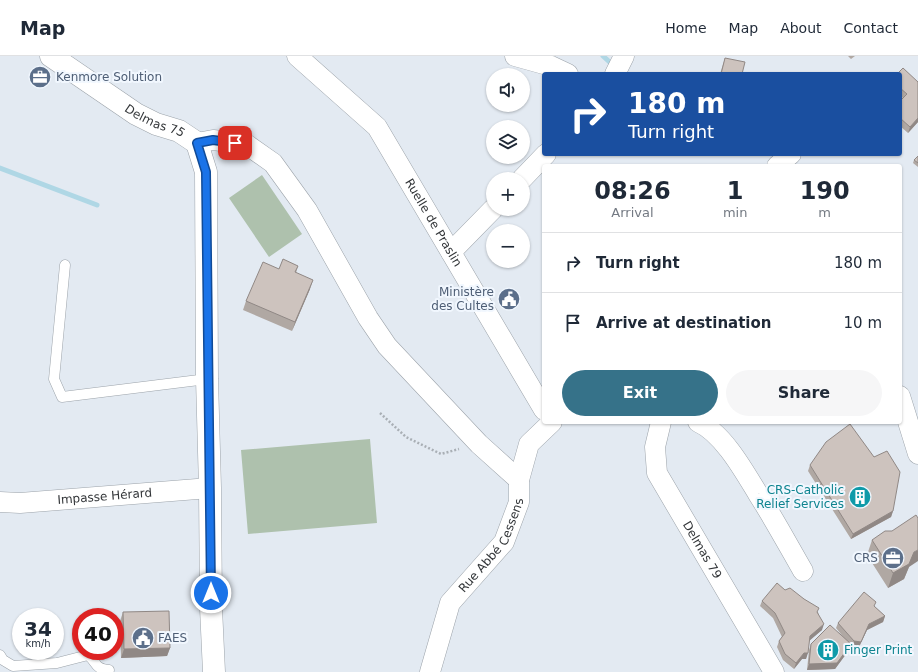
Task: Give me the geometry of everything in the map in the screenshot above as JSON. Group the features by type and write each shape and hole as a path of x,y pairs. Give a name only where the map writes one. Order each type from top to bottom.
{"street":[{"name":"Delmas 75","path":"51,56 136,114 156,124 178,131 197,143 206,172 207,379 211,608 214,672"},
{"name":"Ruelle de Praslin","path":"297,56 377,127 542,406"},
{"path":"515,56 551,66 564,72"},
{"path":"616,72 624,56"},
{"path":"197,143 213,140 246,144 273,163 306,210 368,318 387,346 479,444 520,480"},
{"path":"529,172 544,156"},
{"path":"779,164 788,156"},
{"path":"451,252 486,216"},
{"path":"902,402 918,454"},
{"name":"Rue Abbé Cessens","path":"430,672 450,603 504,542 519,502 520,480 528,444 546,424"},
{"name":"Delmas 79","path":"661,424 655,447 658,473 774,672"},
{"path":"703,424 727,447 781,531 803,571"},
{"name":"Impasse Hérard","path":"0,502 20,503 210,488"}],"lane":[{"path":"65,265 54,379 62,397 207,379"},
{"path":"0,656 3,660 13,666 57,663 88,655 101,669 109,670"}],"path":[{"path":"380,413 406,437 441,454 479,444"}],"green space":[{"path":"262,175 302,234 269,257 229,198"},
{"path":"370,439 377,523 248,534 241,450"}],"building":[{"path":"725,58 745,62 742,72 722,72"},
{"path":"903,68 918,82 918,118 910,127 902,120 902,99 907,94 902,90 902,72 899,72"},
{"path":"918,156 918,163 914,160"},
{"path":"283,259 298,266 295,272 313,280 295,322 246,301 263,262 279,269"},
{"name":"CRS-Catholic Relief Services","path":"850,424 874,457 887,451 900,472 893,511 853,534 810,465 826,442"},
{"path":"916,515 918,518 918,550 914,552 909,564 893,573 872,540 885,531 892,531"},
{"path":"777,583 785,590 790,588 819,608 817,612 824,624 810,636 808,653 804,653 796,663 785,654 779,641 785,633 775,613 762,601"},
{"path":"864,592 876,602 874,606 885,616 869,624 861,642 854,641 838,623"},
{"name":"FAES","path":"169,611 170,648 124,649 124,612"},
{"path":"830,625 851,644 837,663 809,664 811,644"}],"waterway":[{"path":"603,56 615,67"},
{"path":"0,168 97,205"}],"place":[{"name":"Kenmore Solution","path":"40,77"},
{"name":"Ministère des Cultes","path":"509,299"},
{"name":"CRS-Catholic Relief Services","path":"860,497"},
{"name":"CRS","path":"893,558"},
{"name":"FAES","path":"143,638"},
{"name":"Finger Print","path":"828,650"}],"route":[{"path":"211,593 207,379 206,172 197,143 213,140 235,143"}]}
